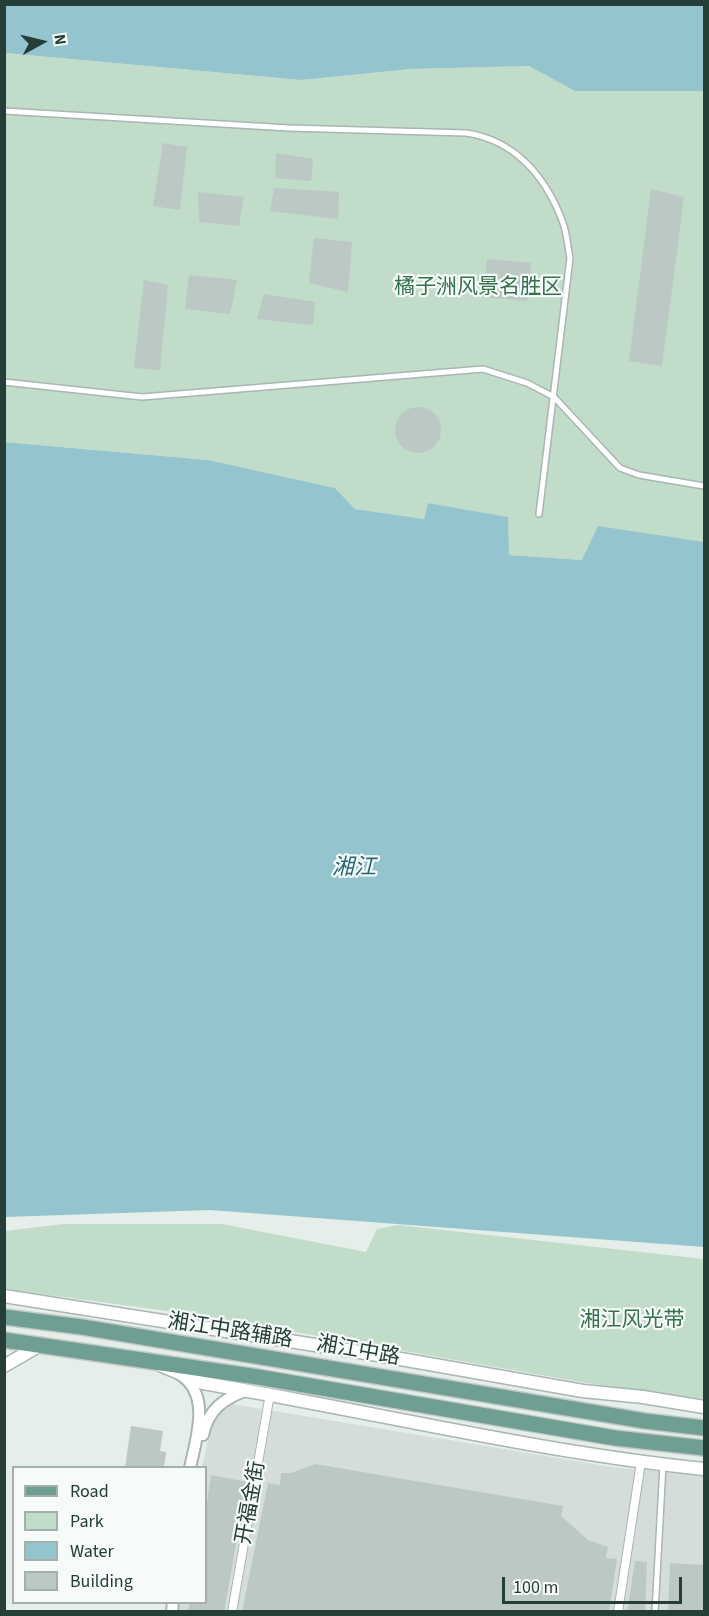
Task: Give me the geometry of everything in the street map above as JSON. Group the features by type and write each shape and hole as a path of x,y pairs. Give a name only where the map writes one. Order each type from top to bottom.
{"main road":[{"name":"湘江中路","path":"4,1317 82,1327 645,1421 705,1428"},
{"name":"湘江中路","path":"4,1340 150,1360 615,1438 705,1448"},
{"path":"4,1350 43,1344"}],"street":[{"name":"湘江中路辅路","path":"4,1296 372,1354 583,1391 643,1397 705,1407"},
{"path":"4,1366 43,1344"},
{"name":"湘江中路","path":"150,1360 203,1383 641,1462 705,1469"},
{"path":"179,1374 192,1386 198,1403 199,1420 190,1466"},
{"path":"197,1466 210,1415 224,1400 247,1390"},
{"name":"开福金街","path":"232,1611 270,1394"},
{"path":"618,1611 641,1462"}],"lane":[{"path":"4,111 289,128 466,133 500,142 515,151 533,169 565,227 570,258 538,514"},
{"path":"4,382 142,397 483,369 527,383 554,397 620,468 639,475 705,486"},
{"path":"656,1611 663,1465"}],"shaded area":[{"path":"232,1404 612,1467 704,1476 704,1611 176,1612 178,1604 207,1604 207,1466 202,1466 213,1418 225,1406"}],"green space":[{"name":"橘子洲风景名胜区","path":"4,53 301,80 411,69 530,66 575,91 704,91 704,542 671,538 582,560 509,555 507,517 428,503 424,519 355,509 335,488 208,460 5,442"},
{"name":"湘江风光带","path":"63,1224 222,1224 366,1252 377,1229 398,1225 704,1259 704,1399 644,1393 204,1316 5,1289 5,1231"}],"water":[{"path":"4,5 704,5 704,91 575,91 529,66 411,69 301,80 5,53"},
{"name":"湘江","path":"4,442 208,460 335,488 355,509 424,519 428,503 508,517 509,555 582,560 598,526 704,542 704,1247 210,1210 5,1217"}],"building":[{"path":"163,143 187,147 180,210 153,206"},
{"path":"276,153 313,159 311,181 275,178"},
{"path":"274,188 339,192 338,219 270,211"},
{"path":"651,189 684,197 662,366 629,361"},
{"path":"198,192 244,197 239,226 199,222"},
{"path":"314,238 352,242 348,292 309,283"},
{"path":"487,259 531,263 527,301 483,297"},
{"path":"189,275 237,280 230,314 185,309"},
{"path":"144,280 168,285 160,370 134,368"},
{"path":"264,294 315,302 313,325 257,319"},
{"path":"418,407 434,414 441,430 434,446 418,453 402,446 395,430 402,414"},
{"path":"131,1426 163,1431 160,1451 166,1452 164,1466 125,1466"},
{"path":"315,1464 563,1506 561,1516 588,1540 608,1547 606,1558 617,1559 609,1612 242,1612 268,1483 280,1485 281,1473 291,1473"},
{"path":"211,1475 247,1482 224,1612 188,1612 190,1604 207,1604 207,1502"},
{"path":"635,1561 647,1562 645,1612 627,1612"},
{"path":"670,1563 704,1565 704,1612 668,1612"}]}
